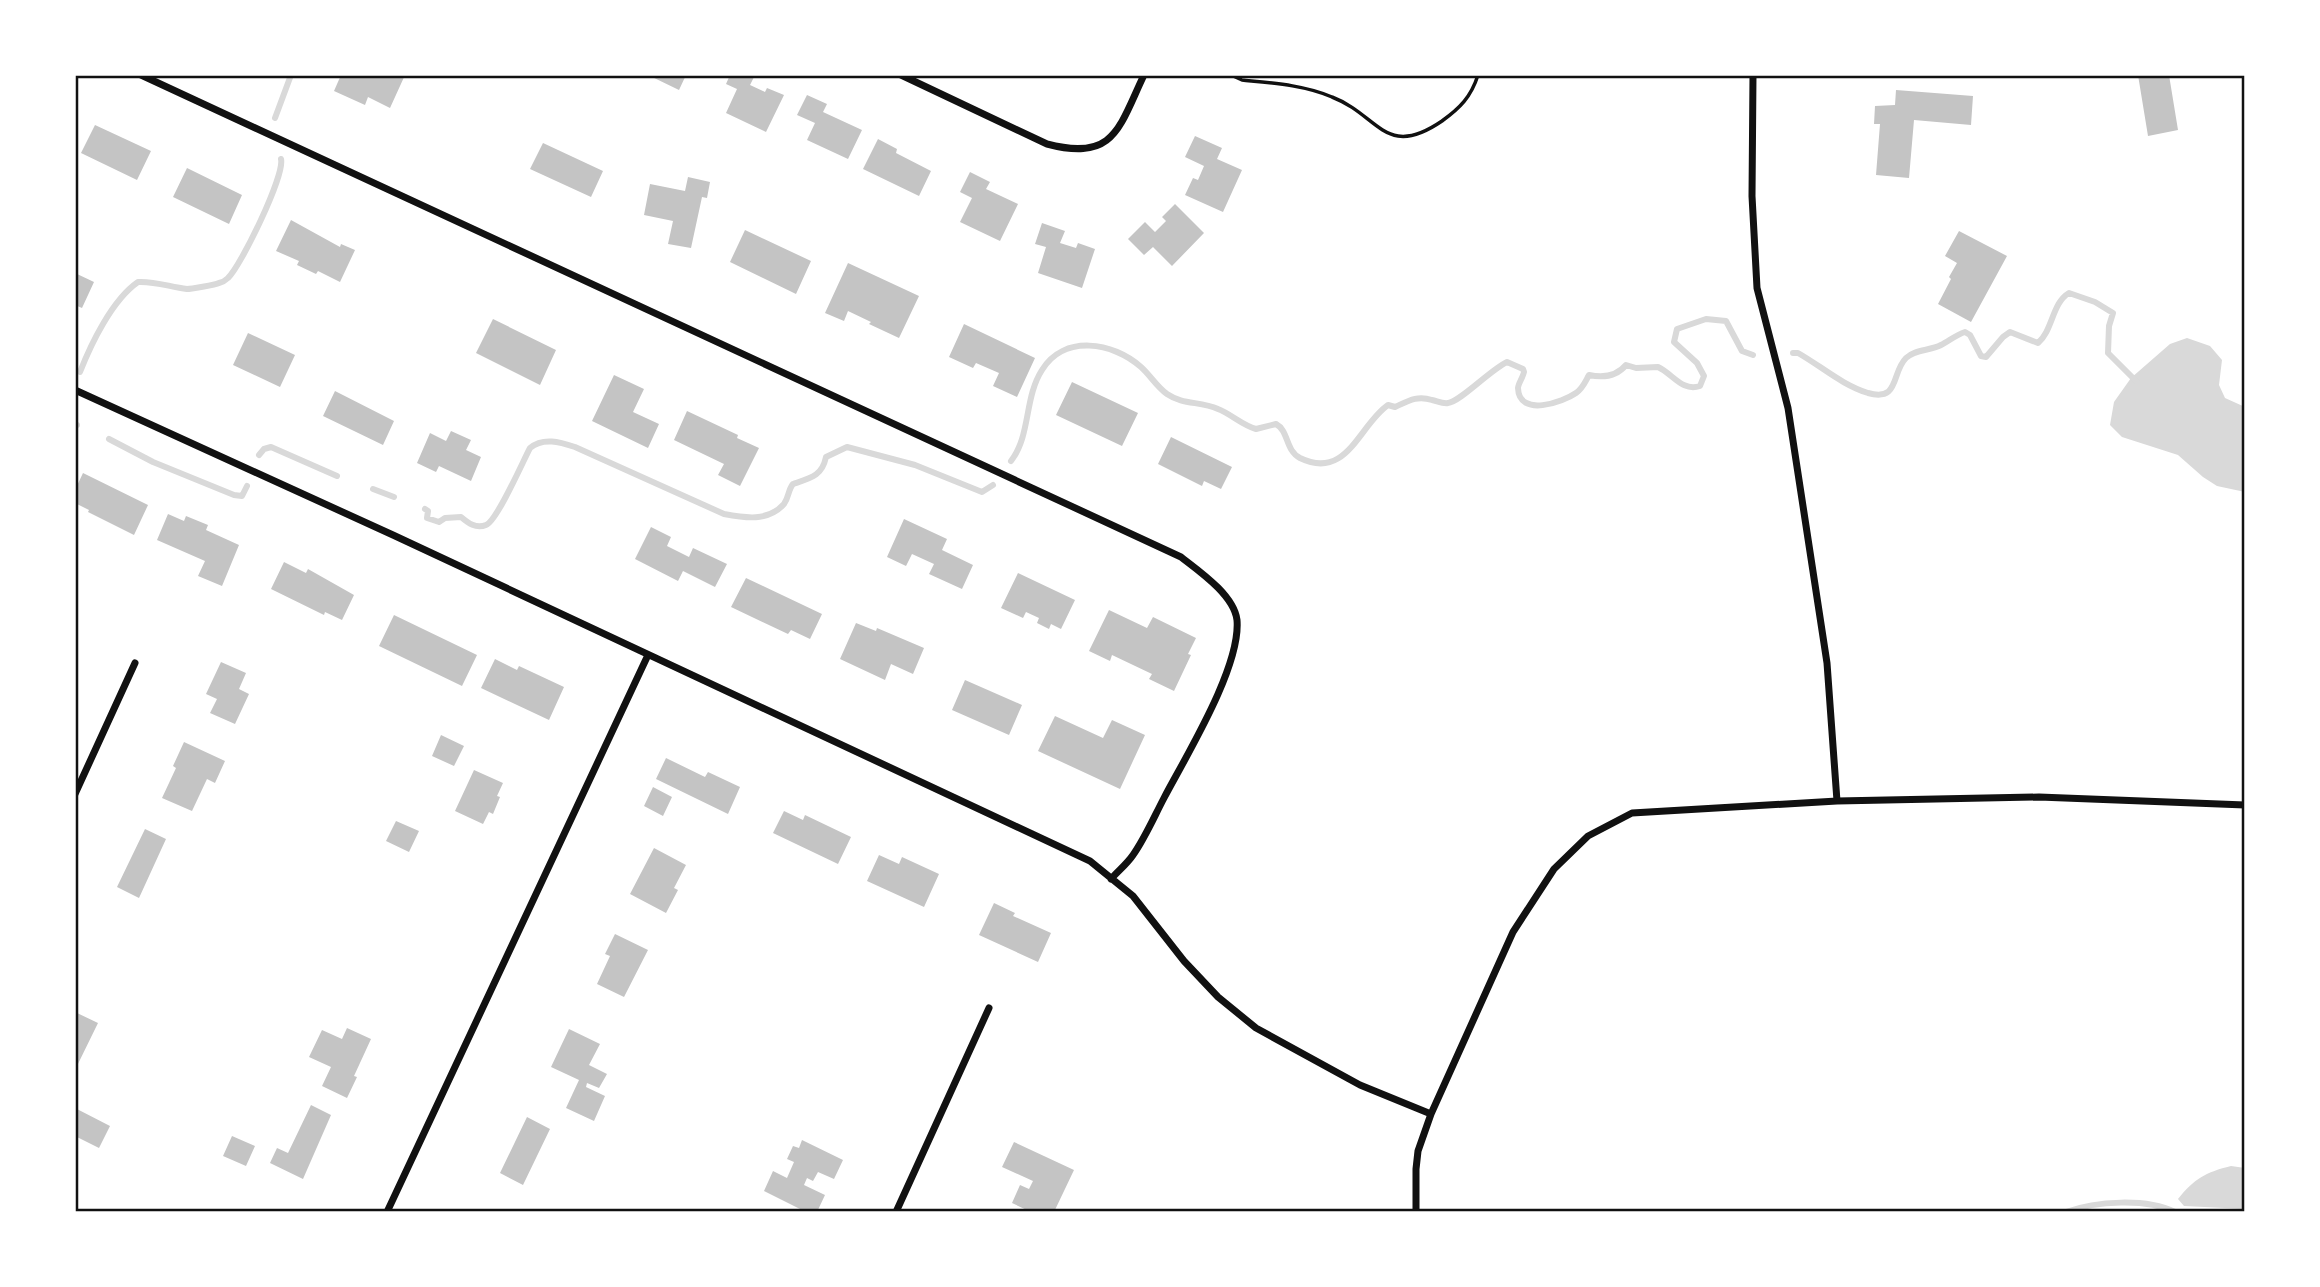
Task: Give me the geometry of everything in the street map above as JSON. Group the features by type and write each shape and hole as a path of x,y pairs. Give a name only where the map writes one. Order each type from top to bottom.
{"street":[{"path":"141,75 1181,557 1209,578 1227,599 1237,618 1235,644 1210,711 1133,856 1111,878"},
{"path":"901,75 1058,147 1084,150 1101,145 1118,130 1144,75"},
{"path":"1754,75 1752,196 1757,288 1788,408 1827,663 1837,801"},
{"path":"75,390 1090,861 1133,896 1184,961 1218,997 1256,1028 1360,1085 1431,1114"},
{"path":"387,1212 648,654"},
{"path":"75,794 135,663"},
{"path":"1416,1212 1416,1168 1431,1114 1513,932 1554,869 1588,836 1632,813 1837,801 2039,797 2245,805"},
{"path":"896,1212 989,1008"}],"path":[{"path":"1231,75 1242,80 1310,90 1334,97 1373,124 1407,138 1422,134 1464,104 1478,75"}],"shaded area":[{"path":"2187,338 2210,346 2222,360 2219,385 2225,398 2245,407 2245,492 2217,486 2178,455 2122,437 2110,425 2114,402 2131,378 2170,344"},
{"path":"2231,1166 2245,1168 2245,1209 2184,1206 2178,1199 2201,1177"}],"building":[{"path":"341,75 405,75 390,108 368,97 365,105 334,91"},
{"path":"648,75 686,75 679,90"},
{"path":"730,75 755,75 750,85 765,92 767,88 784,95 766,132 726,113 737,89 726,84"},
{"path":"2138,75 2169,75 2178,130 2148,136"},
{"path":"1896,90 1973,96 1971,125 1914,120 1909,178 1876,175 1880,124 1874,124 1875,106 1895,105"},
{"path":"807,95 827,104 823,112 862,130 848,159 807,140 815,123 797,115"},
{"path":"95,125 151,151 137,180 81,153"},
{"path":"1195,136 1222,148 1217,159 1242,170 1223,212 1185,195 1193,178 1198,180 1204,166 1185,157"},
{"path":"878,139 897,149 896,153 931,171 919,196 863,169"},
{"path":"543,143 603,171 591,197 530,169"},
{"path":"187,168 242,195 229,224 173,197"},
{"path":"970,172 990,182 986,189 1018,204 1000,241 960,222 972,198 960,192"},
{"path":"688,177 710,182 707,198 702,197 691,248 668,244 673,221 644,215 650,184 685,191"},
{"path":"1175,204 1204,233 1172,266 1153,247 1144,255 1128,239 1145,222 1155,232 1166,221 1162,217"},
{"path":"291,220 340,247 341,244 355,250 340,282 318,271 316,274 297,265 299,261 276,251"},
{"path":"1042,223 1065,231 1060,243 1076,248 1078,243 1095,249 1082,288 1038,273 1046,247 1035,244"},
{"path":"745,230 811,261 796,294 730,262"},
{"path":"1959,231 2007,256 1971,322 1938,304 1957,263 1945,256"},
{"path":"848,263 919,296 899,338 848,311 844,321 825,313"},
{"path":"75,273 94,282 82,308 75,305"},
{"path":"493,319 556,350 540,385 476,353"},
{"path":"964,324 1035,358 1017,397 993,386 999,373 976,363 973,368 949,357"},
{"path":"248,333 295,355 280,387 233,365"},
{"path":"614,375 644,389 633,412 659,424 648,448 592,421"},
{"path":"1072,382 1138,413 1122,446 1056,415"},
{"path":"335,391 394,421 383,445 323,416"},
{"path":"687,411 759,448 740,486 718,475 724,464 674,440"},
{"path":"451,431 471,440 466,450 481,457 471,481 439,466 436,472 417,463 430,433 446,441"},
{"path":"1171,437 1232,467 1221,489 1204,481 1202,486 1158,464"},
{"path":"83,473 148,505 134,535 75,503 75,490"},
{"path":"168,514 184,521 186,516 208,525 206,530 239,545 222,586 198,576 205,561 157,540"},
{"path":"904,519 947,539 942,550 973,565 962,589 929,574 934,564 912,554 906,566 887,557"},
{"path":"651,527 671,537 667,546 689,557 693,548 727,564 715,587 683,571 678,581 635,559"},
{"path":"284,562 306,573 308,569 354,595 342,620 325,612 324,615 271,589"},
{"path":"1018,573 1075,600 1061,629 1051,624 1049,629 1037,623 1039,618 1026,612 1023,618 1001,608"},
{"path":"746,578 822,614 810,639 791,630 788,634 731,607"},
{"path":"1109,610 1147,628 1153,617 1196,638 1174,691 1149,679 1152,674 1112,655 1110,661 1089,651"},
{"path":"394,615 477,655 462,686 379,646"},
{"path":"856,623 876,631 877,628 924,648 913,674 891,664 885,680 840,659"},
{"path":"495,659 517,670 519,666 564,687 549,720 481,688"},
{"path":"221,662 246,673 239,689 249,694 235,724 210,713 217,699 206,694"},
{"path":"965,680 1022,705 1009,735 952,710"},
{"path":"1055,716 1103,738 1112,720 1145,735 1120,789 1038,751"},
{"path":"441,735 464,746 454,766 432,756"},
{"path":"184,742 225,761 215,783 207,779 192,811 162,798"},
{"path":"666,758 705,777 708,772 740,787 728,814 656,779"},
{"path":"474,770 503,783 493,814 489,812 483,824 455,811"},
{"path":"653,787 672,797 663,816 644,806"},
{"path":"784,811 803,820 805,815 851,837 838,864 773,833"},
{"path":"396,821 419,831 409,852 386,841"},
{"path":"145,829 166,839 139,898 117,887"},
{"path":"654,848 686,865 674,888 678,890 666,913 630,894"},
{"path":"879,855 899,864 902,857 939,874 924,907 867,881"},
{"path":"994,903 1015,913 1013,916 1051,933 1038,962 979,935"},
{"path":"615,934 648,950 624,997 597,984 610,956 605,954"},
{"path":"75,1012 98,1023 75,1070"},
{"path":"347,1028 371,1039 347,1098 322,1086 331,1067 309,1057 322,1030 342,1039"},
{"path":"569,1029 600,1044 589,1065 607,1074 599,1088 587,1083 586,1087 605,1096 594,1121 566,1108 579,1080 551,1067"},
{"path":"311,1105 331,1115 303,1179 270,1163 277,1148 288,1153"},
{"path":"75,1108 110,1126 99,1148 75,1136"},
{"path":"527,1117 550,1129 523,1185 500,1173"},
{"path":"232,1136 255,1146 246,1166 223,1156"},
{"path":"802,1140 843,1160 834,1179 818,1172 813,1181 807,1178 804,1185 825,1195 817,1212 806,1212 764,1191 773,1171 787,1178 794,1162 787,1159 793,1146 799,1148"},
{"path":"1014,1142 1074,1170 1054,1212 1031,1212 1012,1203 1020,1185 1029,1189 1033,1181 1002,1167"}],"waterway":[{"path":"275,118 291,75"},
{"path":"80,372 111,311 138,282 187,289 217,284 228,278 261,220 276,183 281,159"},
{"path":"1793,353 1798,353 1858,390 1878,395 1890,390 1901,364 1910,355 1937,347 1965,332 1970,335 1981,356 1986,357 2010,332 2038,343 2047,331 2059,303 2069,293 2095,302 2113,313 2109,326 2108,353 2137,382"},
{"path":"1011,461 1022,440 1032,392 1042,370 1051,359 1076,347 1103,347 1130,358 1160,388 1179,400 1218,409 1256,429 1276,424 1283,431 1295,455 1316,463 1330,462 1341,457 1388,405 1395,407 1422,398 1448,403 1507,362 1523,369 1518,388 1520,397 1526,403 1542,405 1576,393 1589,375 1609,376 1626,365 1636,368 1658,367 1688,387 1700,386 1704,376 1697,363 1674,342 1677,329 1706,319 1726,321 1742,351 1753,355"},
{"path":"109,439 153,462 234,495 242,496 247,486"},
{"path":"425,509 428,511 427,518 439,522 445,518 461,517 476,526 486,525 503,502 530,448 540,442 558,442 575,447 724,514 740,517 764,516 778,510 786,501 793,484 815,475 822,468 826,457 847,447 915,465 982,492 993,485"},
{"path":"259,455 264,449 271,447 337,476"},
{"path":"373,489 394,497"},
{"path":"2066,1212 2106,1203 2136,1203 2175,1212"}]}
